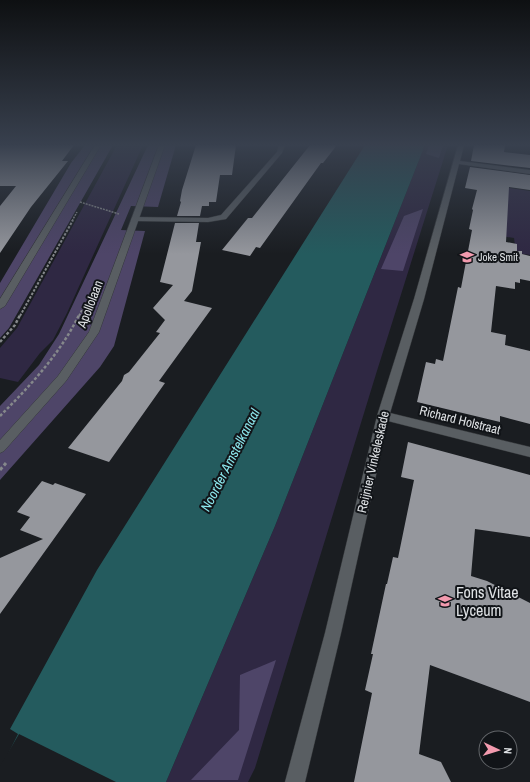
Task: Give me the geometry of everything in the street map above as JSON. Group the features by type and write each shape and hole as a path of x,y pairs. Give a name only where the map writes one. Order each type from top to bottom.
{"street":[{"path":"0,306 76,181"},
{"name":"Apollolaan","path":"0,448 58,384 79,357 94,332 149,181"},
{"path":"135,219 208,220 223,217 254,181"},
{"name":"Reijnier Vinkeleskade","path":"295,782 383,416 419,299 451,181"},
{"name":"Richard Holstraat","path":"383,416 530,452"}],"path":[{"path":"67,196 96,208 135,219"},
{"path":"82,203 86,196"},
{"path":"0,342 15,325 78,210"},
{"path":"0,416 25,391 51,360 75,326 86,301"}],"shaded area":[{"path":"60,181 92,181 9,328 0,338 0,309 2,307 0,306 0,283"},
{"path":"97,181 126,181 67,313 53,340 40,353 18,382 0,378 0,348 17,328"},
{"path":"131,181 165,181 158,207 131,206 121,230 145,231 114,346 100,367 0,480 0,406 39,365 59,334"},
{"path":"411,181 437,181 255,768 248,782 166,782 275,526"},
{"path":"490,185 530,191 530,255 516,253 514,238 501,236"},
{"path":"423,209 403,271 381,269 404,216"},
{"path":"276,660 238,780 191,780 239,730 240,675"}],"water":[{"name":"Noorder Amstelkanaal","path":"342,181 411,181 275,526 166,782 0,782 0,770 18,734 10,729 97,570"}],"pier":[{"path":"19,734 116,782 0,782 0,766"}],"building":[{"path":"0,181 52,181 31,207 0,253 0,206 16,186 0,186"},
{"path":"185,181 219,181 216,202 209,202 209,206 202,206 200,216 177,216 181,202"},
{"path":"281,181 308,181 260,248 256,247 250,256 222,250 248,218 252,218"},
{"path":"467,181 530,181 530,190 509,187 506,242 517,244 517,251 522,251 522,254 530,256 530,281 520,279 520,283 515,282 515,289 496,286 491,332 506,335 505,345 530,351 530,424 500,416 500,422 417,402 426,362 435,364 436,359 443,361 458,287 461,288 472,230 469,229 472,209 477,190 465,188"},
{"path":"175,223 199,223 196,242 201,242 192,291 184,301 212,308 159,381 165,383 109,462 68,448 122,381 124,375 129,372 160,333 156,332 165,320 153,308 173,285 160,282"},
{"name":"Fons Vitae Lyceum","path":"408,442 530,475 530,537 475,529 471,576 487,581 530,603 530,702 430,665 419,754 441,762 451,782 354,782 372,693 365,690 373,654 371,654 393,557 398,558 414,480 401,477"},
{"path":"42,481 53,485 55,483 86,494 0,614 0,558 43,539 20,530 30,517 17,512"}],"place":[{"name":"Joke Smit","path":"467,257"},
{"name":"Fons Vitae Lyceum","path":"445,601"}]}
